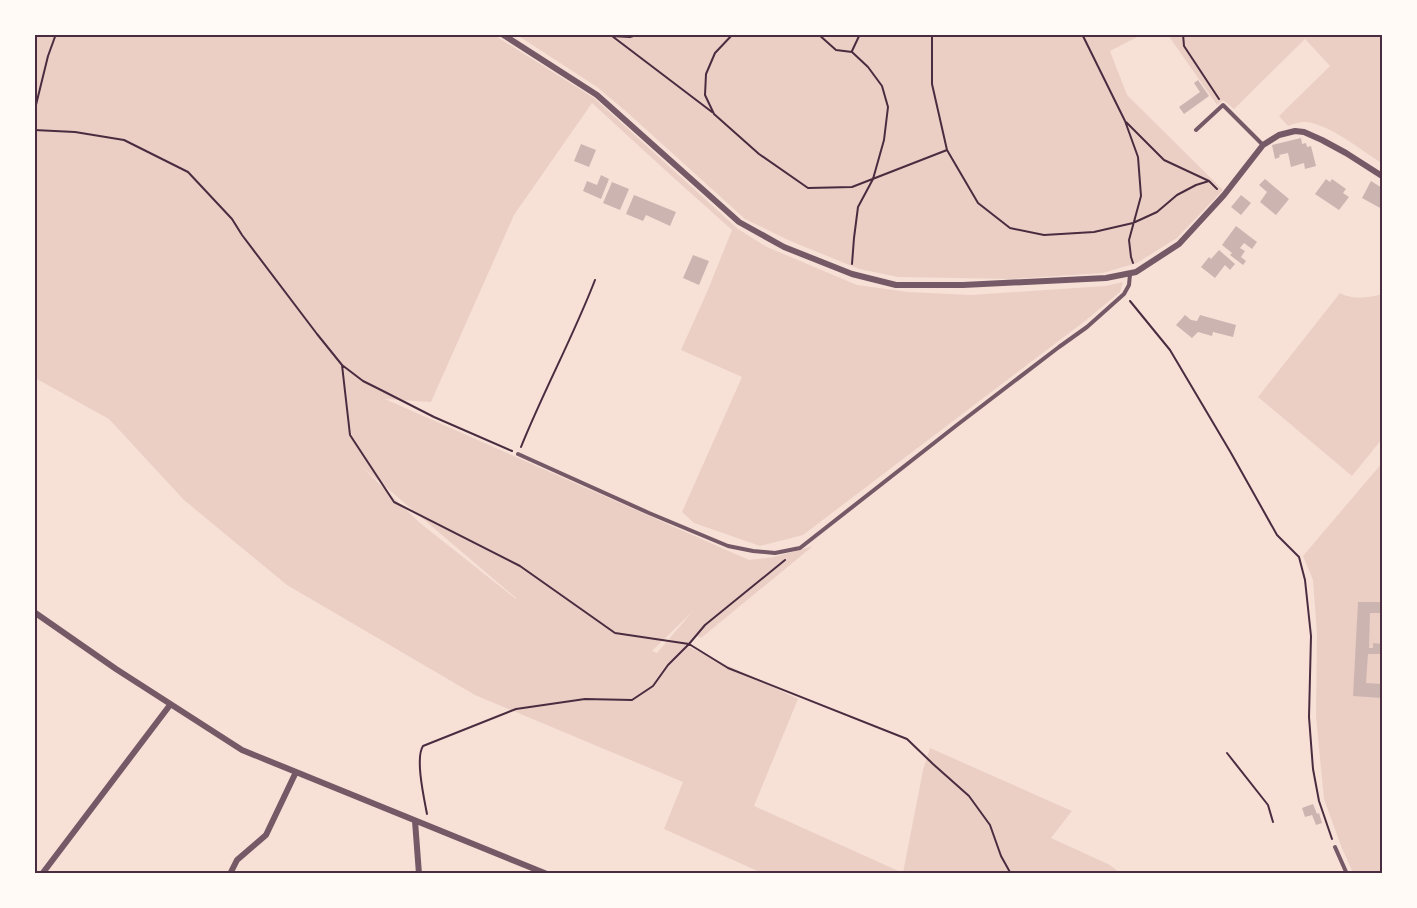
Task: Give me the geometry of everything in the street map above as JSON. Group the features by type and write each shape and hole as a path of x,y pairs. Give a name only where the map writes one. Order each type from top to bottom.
{"street":[{"path":"502,34 597,95 739,222 784,247 852,274 896,285 963,285 1096,279 1136,272 1179,244 1224,195 1263,145 1280,135 1295,131 1304,132 1346,153 1383,176"},
{"path":"34,612 170,705 242,750 547,873"},
{"path":"42,873 170,705"},
{"path":"230,873 237,860 266,835 296,772"},
{"path":"415,821 419,873"}],"lane":[{"path":"1196,130 1223,105 1263,145"},
{"path":"518,454 728,546 775,553 800,548 957,425 1088,327 1124,294 1129,285 1130,273"},
{"path":"1335,847 1347,873"}],"path":[{"path":"34,113 48,56 56,34"},
{"path":"612,35 630,37 640,34"},
{"path":"714,114 705,95 706,74 715,53 733,34"},
{"path":"818,34 836,51 852,52 868,67 882,86 888,106 884,140 873,179 858,207 852,274"},
{"path":"852,52 860,34"},
{"path":"932,34 932,84 947,150 978,203 1010,228 1044,236 1094,232 1133,223 1157,212 1186,190 1209,181"},
{"path":"1082,34 1125,121 1138,157 1142,196 1129,240 1131,257"},
{"path":"1183,34 1184,46 1223,105"},
{"path":"612,35 714,114 759,154 808,188 852,187 947,150"},
{"path":"1125,121 1164,160 1209,181 1224,195"},
{"path":"34,130 75,132 124,140 188,172 232,219 316,334 342,365 363,381 434,417 518,454 582,315 595,280"},
{"path":"1124,294 1170,350 1277,535 1299,557 1305,580 1311,636 1309,717 1313,769 1319,801 1335,847"},
{"path":"342,365 350,435 394,502 520,566 615,633 689,644 728,668 907,739 969,796 990,825 1000,856 1011,873"},
{"path":"429,826 422,784 420,751 423,746 516,709 585,699 632,700 653,686 668,665 705,626 800,548"},
{"path":"1227,753 1268,805 1273,822"}],"shaded area":[{"path":"34,35 494,35 594,98 738,229 767,247 857,285 908,292 971,295 1105,286 1123,282 1120,292 1085,321 803,535 760,546 694,523 682,512 742,377 681,350 732,230 592,103 514,215 431,402 385,399 749,560 774,557 813,546 701,638 695,635 687,646 798,699 754,806 903,873 762,873 664,829 683,782 475,695 287,585 184,500 109,419 35,378","holes":["361,466 516,598 516,599 420,523","693,611 657,653 652,651"]},
{"path":"517,35 1141,35 1110,51 1127,95 1223,190 1177,238 1137,263 1103,273 1011,279 898,277 859,269 788,240 745,219 597,87"},
{"path":"1168,35 1382,35 1382,163 1327,128 1305,122 1288,126 1279,116 1330,66 1305,39 1234,109 1223,100 1217,105"},
{"path":"1340,293 1361,298 1382,294 1382,439 1352,476 1258,397"},
{"path":"1382,463 1382,873 1353,873 1324,799 1316,717 1317,634 1313,580 1303,556"},
{"path":"930,748 1072,811 1051,838 1110,865 1120,873 903,873 923,770"}],"building":[{"path":"1198,80 1209,96 1184,114 1179,107 1200,92 1194,83"},
{"path":"1301,138 1302,144 1306,143 1307,147 1311,146 1316,166 1305,169 1304,163 1291,167 1288,153 1279,155 1280,157 1275,159 1272,145"},
{"path":"581,144 596,150 589,167 574,161"},
{"path":"601,175 609,179 601,199 583,191 587,181 597,185"},
{"path":"1265,179 1289,199 1276,215 1260,202 1267,192 1259,185"},
{"path":"1326,179 1330,182 1332,179 1346,189 1343,193 1349,197 1339,210 1315,194"},
{"path":"1371,181 1382,188 1382,209 1362,198"},
{"path":"612,182 629,189 620,210 603,203"},
{"path":"634,195 676,212 670,226 646,215 643,221 626,214"},
{"path":"1241,195 1251,203 1241,215 1231,207"},
{"path":"1236,226 1257,242 1252,249 1244,243 1240,248 1245,251 1241,257 1246,261 1243,265 1222,245"},
{"path":"1219,250 1235,264 1230,270 1225,265 1215,278 1201,267"},
{"path":"693,255 709,261 699,285 683,278"},
{"path":"1185,315 1191,320 1197,321 1200,315 1236,325 1233,337 1213,332 1212,336 1198,332 1192,338 1176,325"},
{"path":"1358,602 1382,602 1382,613 1370,613 1369,648 1373,648 1373,643 1382,644 1382,654 1368,654 1366,683 1382,684 1382,698 1353,696"},
{"path":"1313,804 1322,823 1316,825 1312,815 1305,817 1302,808"}]}
